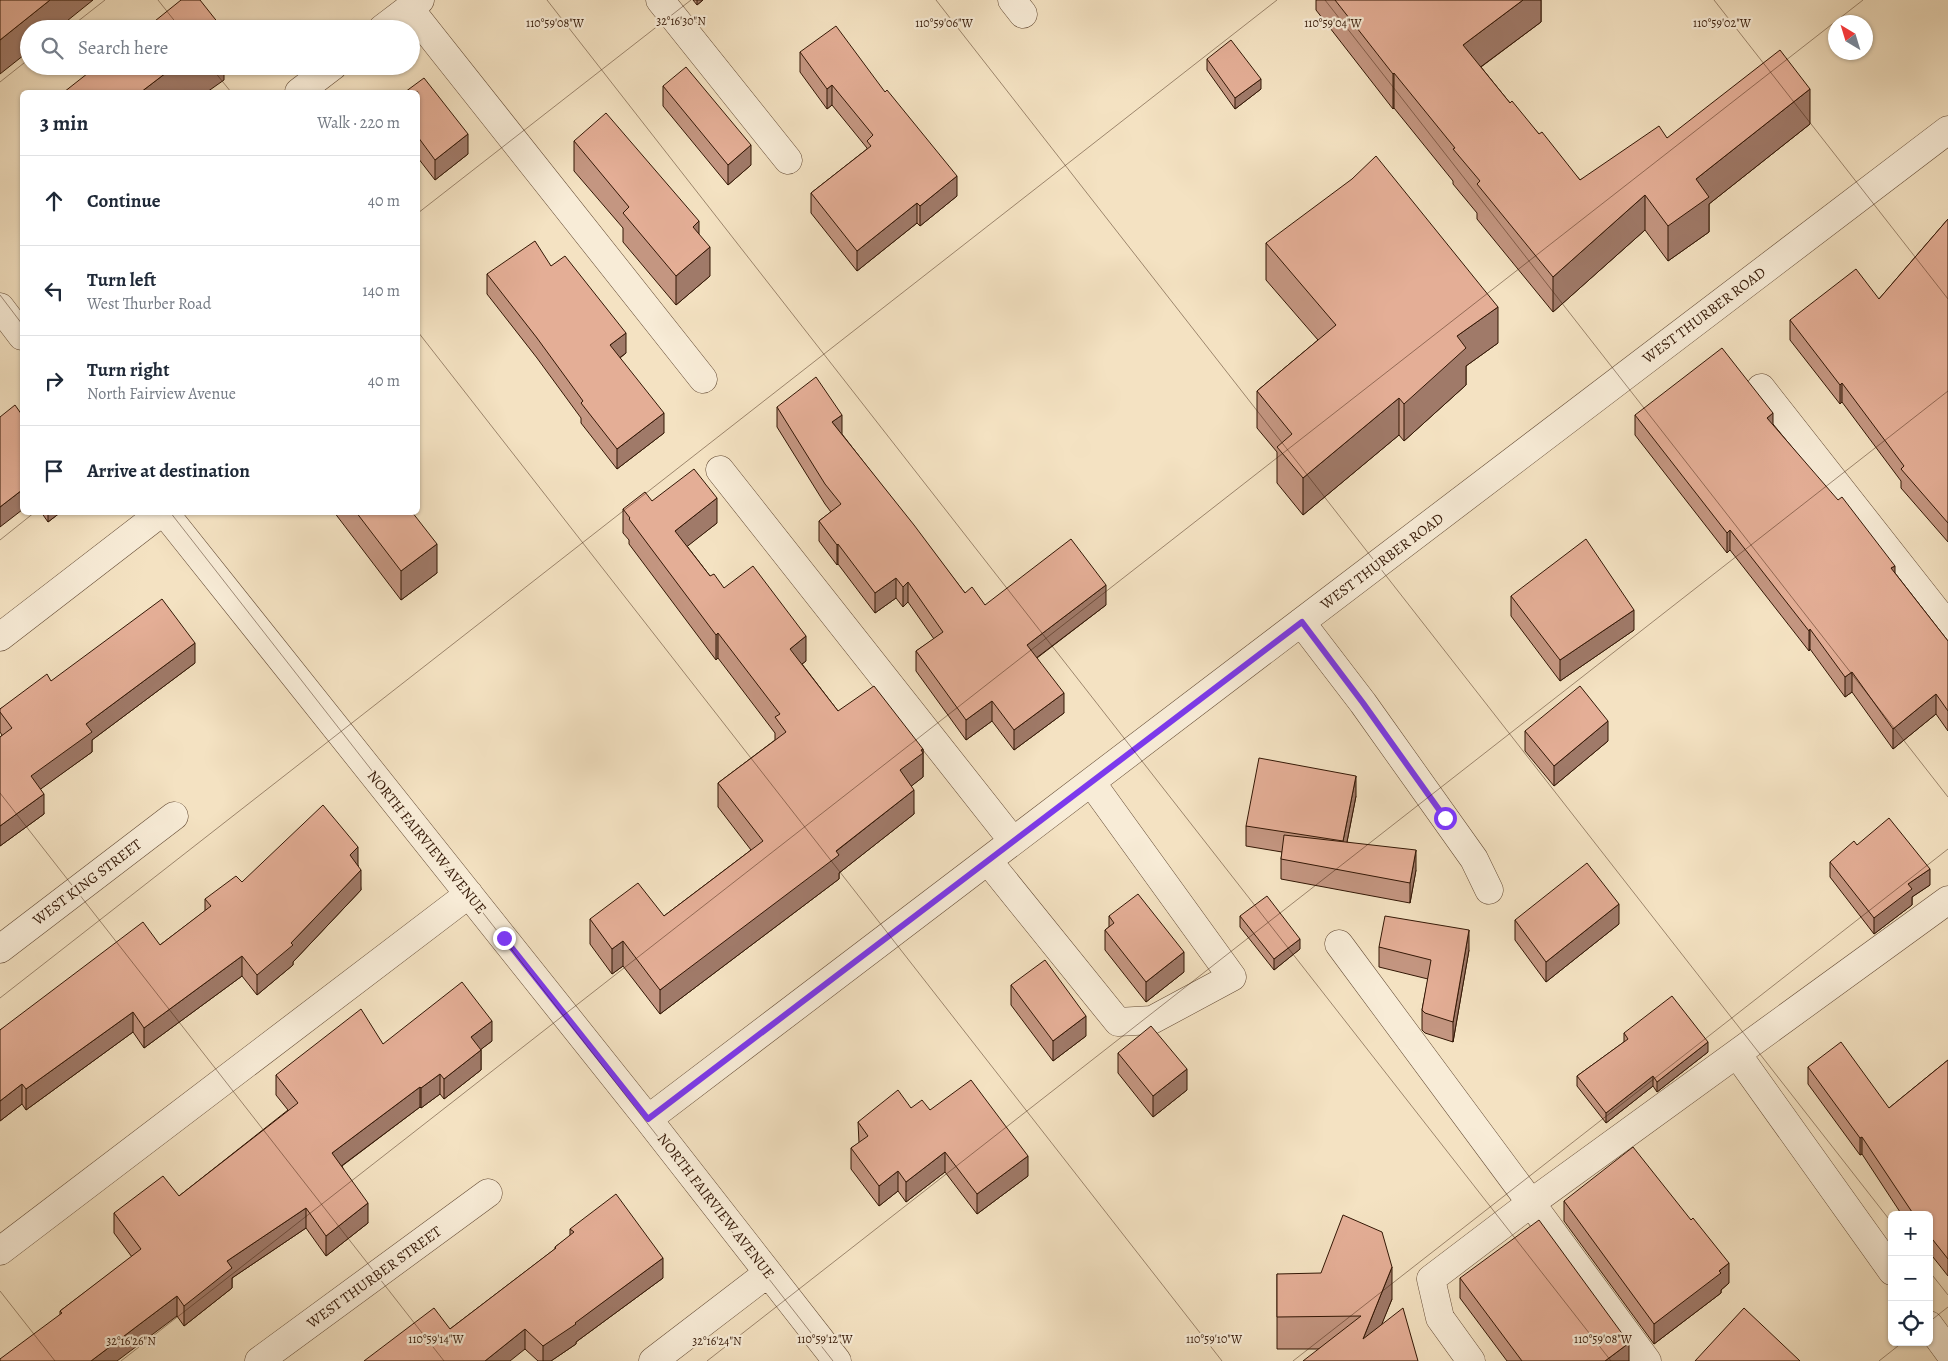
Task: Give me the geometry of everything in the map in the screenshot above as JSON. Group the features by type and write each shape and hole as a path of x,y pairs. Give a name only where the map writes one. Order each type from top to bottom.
{"street":[{"path":"660,0 788,160"},
{"path":"394,20 414,4 624,281 703,379"},
{"path":"301,90 321,75"},
{"name":"WEST THURBER ROAD","path":"648,1119 1946,135"},
{"path":"1761,388 1948,626"},
{"path":"720,470 1012,842"},
{"path":"0,637 159,515"},
{"name":"NORTH FAIRVIEW AVENUE","path":"165,515 648,1119 837,1361"},
{"path":"1302,622 1363,703 1474,859 1490,890"},
{"path":"988,861 1118,1022 1152,1020 1232,976 1091,782"},
{"name":"WEST KING STREET","path":"0,949 174,816"},
{"path":"0,1251 469,894"},
{"path":"1471,1361 1440,1318 1431,1279 1531,1203 1948,900"},
{"path":"1339,944 1647,1361"},
{"path":"1737,1054 1888,1265"},
{"name":"WEST THURBER STREET","path":"259,1361 488,1193"},
{"path":"653,1361 768,1273"},
{"path":"1933,1330 1948,1351"}],"building":[{"path":"0,0 50,0 25,20 20,20 20,24 0,40"},
{"path":"181,0 200,0 216,20 156,20"},
{"path":"1335,0 1523,0 1463,45 1510,103 1512,101 1539,134 1542,132 1580,180 1659,126 1667,138 1780,50 1810,89 1696,179 1709,197 1668,226 1645,195 1553,277 1477,184 1480,181 1453,149 1455,148 1393,74"},
{"path":"836,26 885,92 887,90 957,176 920,206 917,203 857,251 811,193 871,146 867,141 873,135 832,85 827,89 800,52"},
{"path":"1231,40 1261,79 1235,98 1207,59"},
{"path":"686,67 751,145 728,165 663,86"},
{"path":"86,75 163,75 144,90 67,90"},
{"path":"424,78 468,134 435,160 420,140 420,90 408,90"},
{"path":"606,113 699,221 693,227 710,247 676,276 623,213 629,207 574,141"},
{"path":"1376,156 1498,307 1457,336 1466,348 1404,404 1399,398 1303,478 1277,447 1292,434 1257,391 1336,325 1266,243 1352,179"},
{"path":"1948,219 1948,523 1901,469 1904,466 1842,383 1840,385 1790,320 1856,269 1879,299"},
{"path":"535,241 551,266 565,256 626,333 610,345 664,413 617,449 581,403 583,401 537,338 487,274"},
{"path":"1722,348 1773,413 1767,418 1838,500 1842,497 1895,566 1891,568 1948,641 1948,711 1936,694 1893,729 1852,672 1845,677 1810,629 1809,631 1730,530 1727,533 1635,415"},
{"path":"816,377 842,415 832,422 965,593 972,587 985,605 1071,539 1106,585 1027,645 1064,693 1014,730 992,701 966,720 916,651 943,632 908,582 903,587 896,578 875,593 819,521 841,504 825,484 777,407"},
{"path":"15,405 20,412 20,492 0,507 0,417"},
{"path":"694,469 717,498 675,531 710,576 714,574 724,588 753,566 806,636 790,649 838,711 874,686 923,749 921,750 923,753 900,770 914,790 836,851 839,855 660,990 623,941 612,949 590,919 638,883 664,916 763,841 718,783 786,732 775,717 780,714 718,633 716,635 623,509 645,492 652,501"},
{"path":"358,515 414,515 437,544 401,571"},
{"path":"1586,539 1634,610 1560,660 1511,596"},
{"path":"162,599 195,643 86,724 92,732 31,776 44,794 0,826 0,737 12,728 0,712 0,709 47,674 51,681"},
{"path":"1580,686 1608,721 1554,766 1525,731"},
{"path":"1259,758 1356,776 1343,841 1246,826"},
{"path":"323,805 358,847 350,855 361,870 291,943 293,945 257,975 242,956 144,1028 133,1012 26,1089 22,1084 0,1101 0,1030 143,922 160,945 211,906 205,899 236,876 242,882"},
{"path":"1889,818 1930,869 1908,884 1912,889 1874,918 1830,862 1854,841 1857,845"},
{"path":"1284,835 1416,850 1410,883 1281,859"},
{"path":"1587,863 1619,904 1546,962 1515,920"},
{"path":"1138,894 1184,952 1146,982 1105,930 1114,923 1109,916"},
{"path":"1267,896 1300,939 1274,959 1240,916"},
{"path":"1385,916 1469,930 1453,1022 1425,1013 1422,1010 1431,960 1379,947"},
{"path":"1045,960 1086,1016 1053,1041 1011,985"},
{"path":"462,982 492,1021 471,1037 481,1050 444,1079 440,1074 420,1087 332,1153 368,1203 326,1236 306,1208 227,1261 232,1268 184,1306 177,1296 91,1361 0,1361 0,1359 62,1313 60,1311 141,1249 114,1213 163,1176 179,1196 298,1103 276,1075 361,1009 383,1044"},
{"path":"1672,996 1708,1042 1657,1082 1653,1076 1606,1113 1577,1076 1628,1039 1624,1033"},
{"path":"1151,1026 1187,1069 1153,1096 1118,1053"},
{"path":"1841,1042 1889,1108 1948,1060 1948,1259 1933,1240 1933,1211 1911,1211 1862,1137 1860,1138 1808,1067"},
{"path":"971,1080 1028,1156 977,1194 945,1152 906,1182 898,1171 879,1186 851,1148 868,1136 858,1122 898,1090 911,1108 922,1100 930,1110"},
{"path":"1633,1147 1691,1220 1693,1218 1729,1263 1719,1271 1721,1273 1654,1324 1564,1201"},
{"path":"616,1194 663,1258 576,1324 543,1346 525,1329 485,1361 364,1361 434,1308 450,1329 556,1248 574,1232 570,1229"},
{"path":"1343,1215 1382,1232 1392,1267 1363,1339 1403,1308 1418,1361 1303,1361 1361,1316 1277,1317 1277,1274 1321,1273"},
{"path":"1539,1220 1629,1343 1605,1361 1522,1361 1460,1278"},
{"path":"1744,1308 1800,1361 1695,1361"}],"route":[{"path":"504,938 648,1119 1302,622 1363,703 1445,818"}]}
